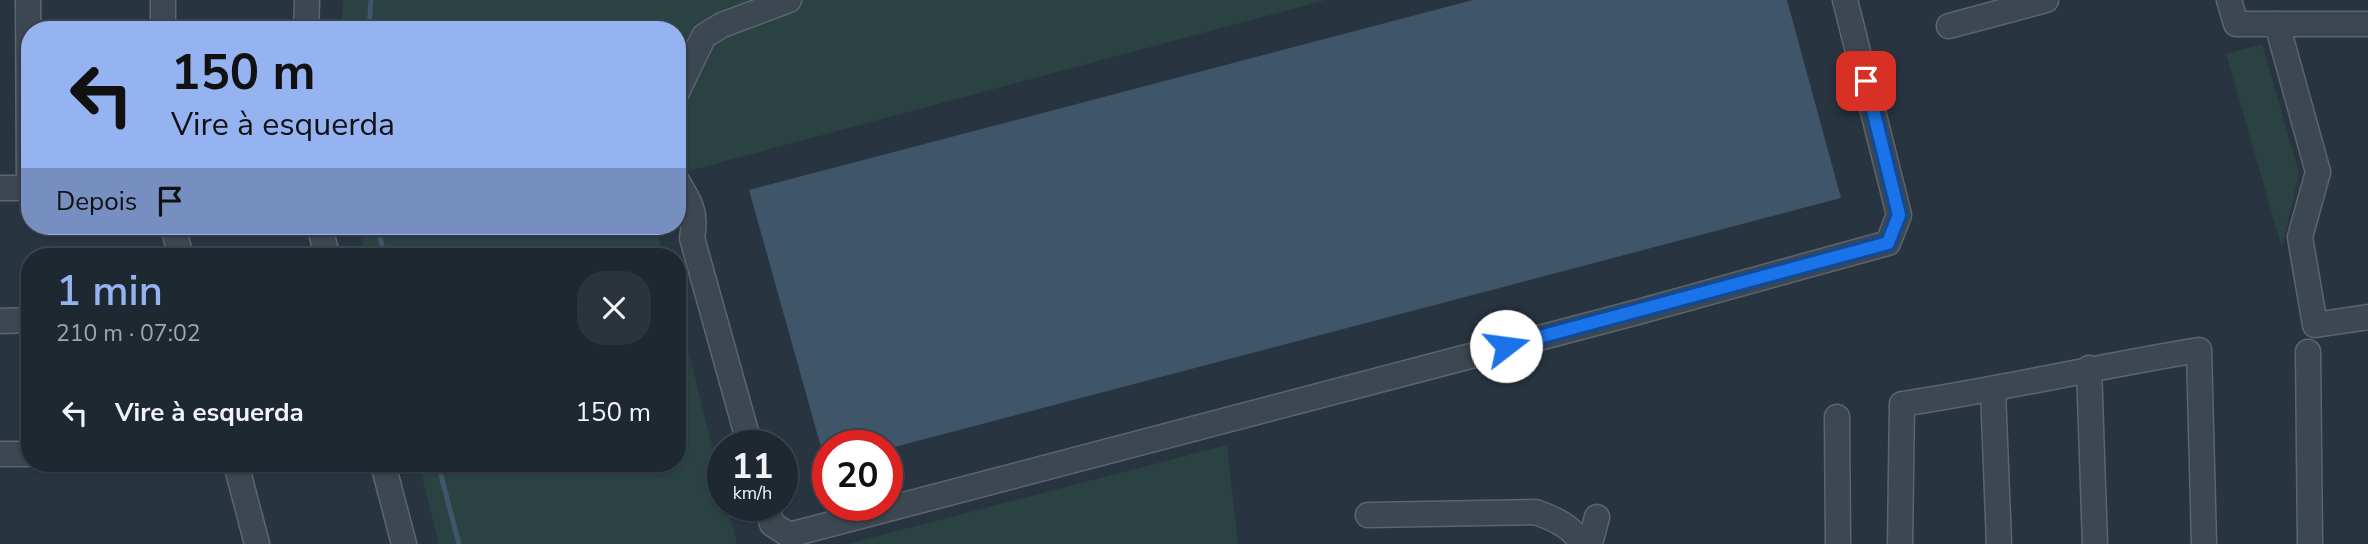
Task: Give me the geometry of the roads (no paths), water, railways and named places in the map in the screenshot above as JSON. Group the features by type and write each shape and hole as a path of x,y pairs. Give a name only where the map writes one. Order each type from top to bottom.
{"street":[{"path":"27,0 27,21"},
{"path":"163,0 163,21"},
{"path":"306,21 307,0"},
{"path":"686,73 704,36 722,25 789,0"},
{"path":"771,521 789,535 1638,312 1888,243 1899,215 1846,0"},
{"path":"1950,26 2046,0"},
{"path":"2229,0 2236,24 2368,24"},
{"path":"2277,24 2318,172 2300,237 2315,325 2368,317"},
{"path":"0,188 21,188"},
{"path":"686,196 696,220 692,238 746,430"},
{"path":"0,321 21,320"},
{"path":"1900,544 1902,404 1993,391 2089,368 2199,350 2204,544"},
{"path":"2308,352 2310,544"},
{"path":"2089,368 2095,544"},
{"path":"1993,391 1999,544"},
{"path":"1837,417 1838,544"},
{"path":"0,454 21,454"},
{"path":"238,472 257,544"},
{"path":"385,472 404,544"},
{"path":"1368,515 1535,512 1553,518 1577,535 1582,544"},
{"path":"1590,544 1597,517"}],"water":[{"path":"1473,0 1787,0 1841,198 903,445 903,430 816,430 749,190"}],"waterway":[{"path":"370,21 371,0"},
{"path":"379,235 383,248"},
{"path":"440,472 459,544"}]}
